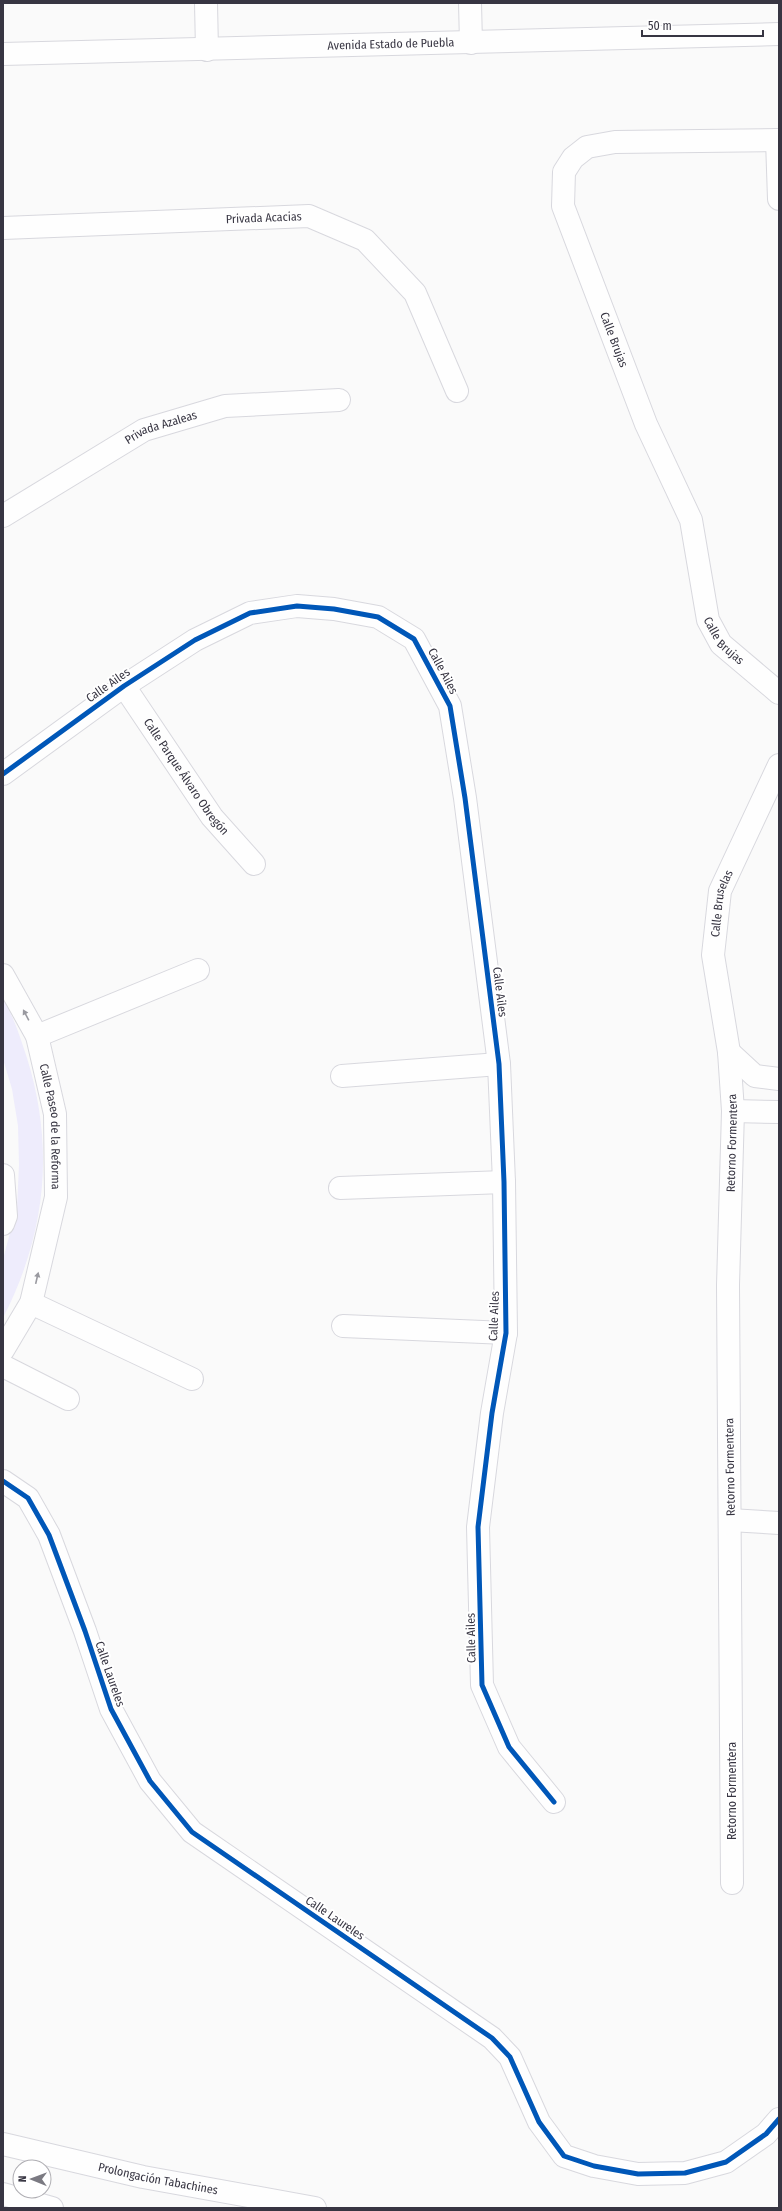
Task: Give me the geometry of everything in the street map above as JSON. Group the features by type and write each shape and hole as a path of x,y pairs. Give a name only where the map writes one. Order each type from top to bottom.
{"street":[{"path":"206,3 207,50"},
{"path":"470,3 471,43"},
{"name":"Avenida Estado de Puebla","path":"3,54 207,50 779,34"},
{"path":"778,140 779,199"},
{"name":"Calle Brujas","path":"778,140 615,142 587,147 573,158 564,172 563,206 646,424 691,520 708,620 721,644 779,693"},
{"name":"Privada Acacias","path":"3,228 309,216 365,240 415,293 457,390"},
{"name":"Privada Azaleas","path":"3,516 144,430 225,406 339,400"},
{"name":"Calle Ailes","path":"3,774 124,686 195,640 250,613 297,606 334,609 378,617 414,639 450,706 465,798 499,1064 504,1182 506,1333 492,1413 478,1527 482,1685 509,1747 554,1802"},
{"name":"Calle Parque Álvaro Obregón","path":"124,686 212,817 254,864"},
{"name":"Calle Bruselas","path":"729,1052 713,955 720,891 779,765"},
{"path":"37,1036 198,970"},
{"name":"Calle Paseo de la Reforma","path":"3,975 37,1036 55,1114 56,1197 31,1303 3,1350"},
{"path":"729,1052 755,1076 779,1079"},
{"name":"Retorno Formentera","path":"729,1052 733,1111 728,1285 732,1882"},
{"path":"342,1076 499,1064"},
{"path":"755,1076 755,1111"},
{"path":"733,1111 779,1112"},
{"path":"3,1175 6,1216 3,1224"},
{"path":"340,1188 504,1182"},
{"path":"31,1303 192,1379"},
{"path":"343,1326 506,1333"},
{"path":"3,1366 68,1399"},
{"name":"Calle Laureles","path":"3,1481 28,1498 49,1535 85,1631 111,1709 150,1781 192,1832 492,2038 510,2057 539,2122 564,2156 594,2166 638,2174 685,2173 726,2162 766,2134 779,2119"},
{"path":"730,1520 779,1523"},
{"name":"Prolongación Tabachines","path":"3,2144 143,2177 315,2208"},
{"path":"3,2194 52,2208"}],"shaded area":[{"path":"3,999 19,1035 36,1092 41,1125 43,1158 42,1190 37,1223 29,1255 18,1286 3,1318 3,1259 17,1207 19,1165 18,1126 12,1089 3,1059"}],"cycle path":[{"path":"3,774 124,686 195,640 250,613 297,606 334,609 378,617 414,639 450,706 465,798 499,1064 504,1182 506,1333 492,1413 478,1527 482,1685 509,1747 554,1802"},
{"path":"3,1481 28,1498 49,1535 85,1631 111,1709 150,1781 192,1832 492,2038 510,2057 539,2122 564,2156 594,2166 638,2174 685,2173 726,2162 766,2134 779,2119"}]}
